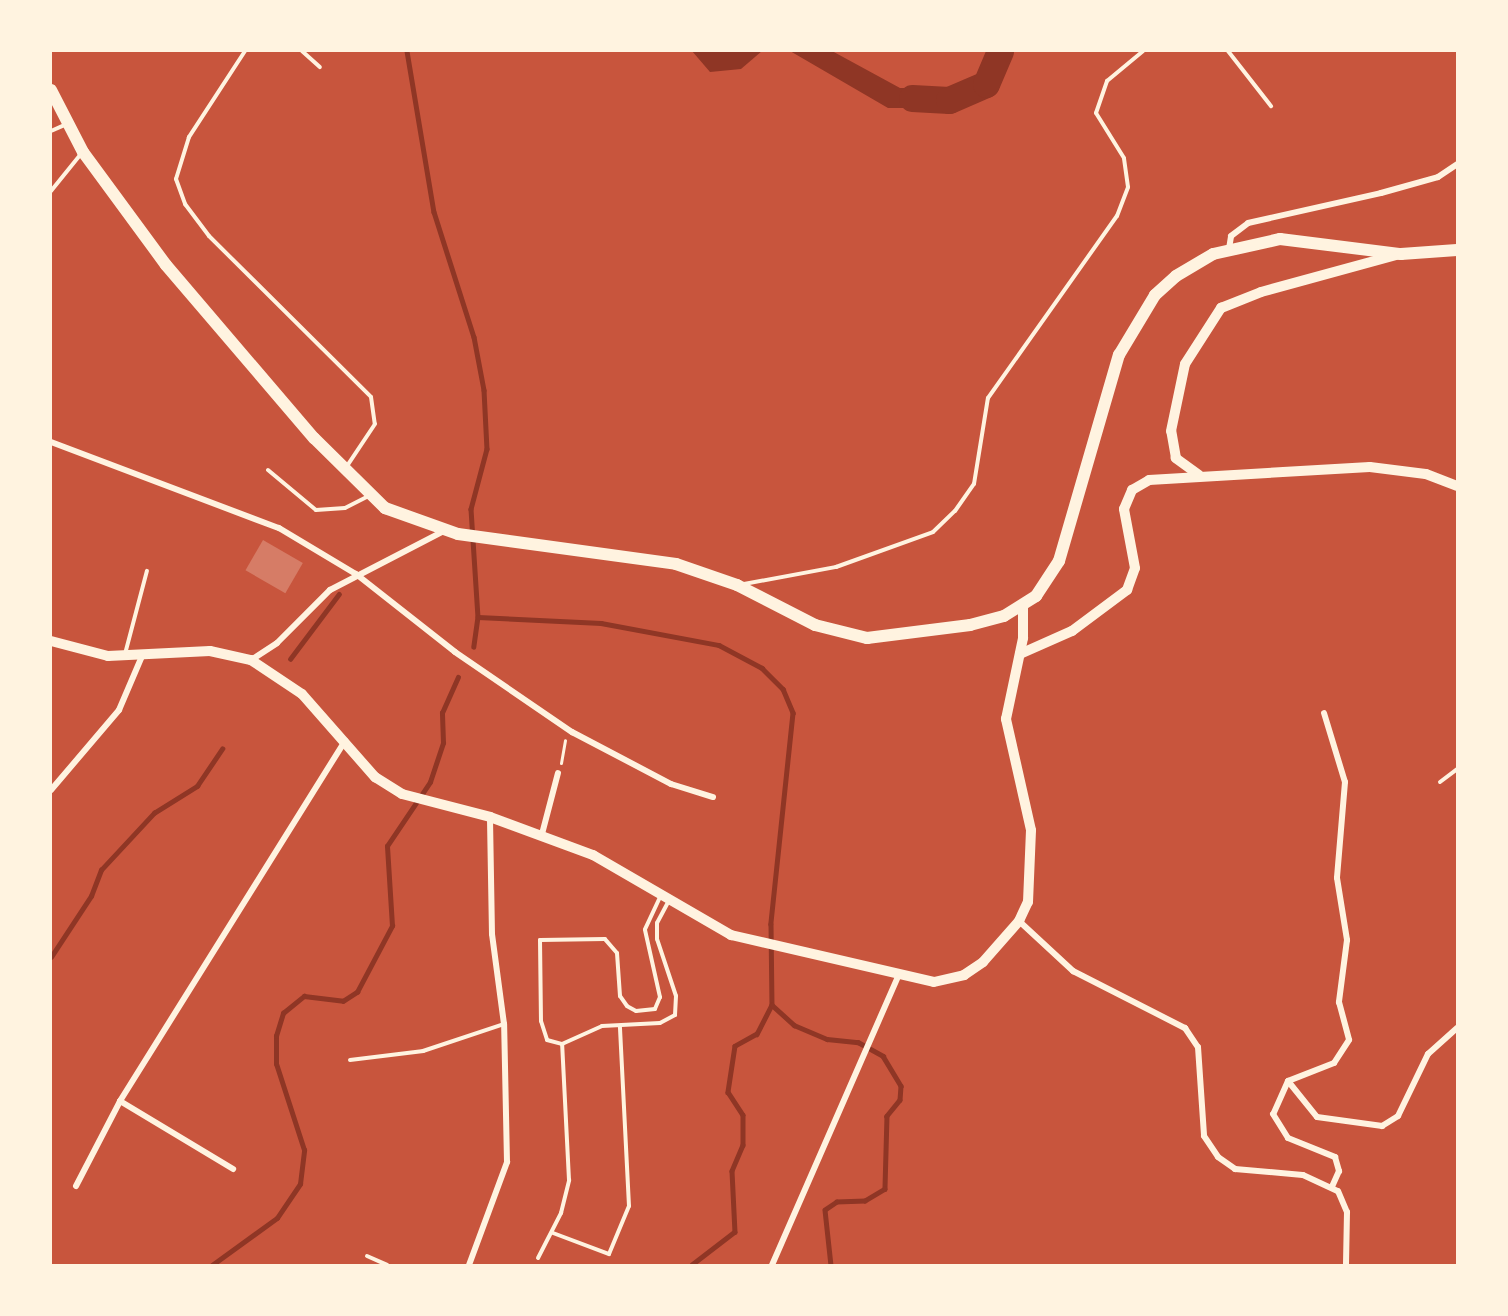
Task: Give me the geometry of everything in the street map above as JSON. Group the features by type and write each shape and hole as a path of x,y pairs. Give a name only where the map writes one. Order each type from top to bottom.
{"main road":[{"path":"51,90 83,152 166,265 369,496 401,516 444,531 485,539 676,564 737,585 815,625 867,638 935,633 1005,616 1023,606 1059,561 1106,387 1135,324 1176,276 1229,249 1281,239 1401,254 1457,250"}],"street":[{"path":"1229,249 1231,236 1248,223 1381,193 1438,177 1457,164"},
{"path":"1200,475 1176,458 1171,431 1185,364 1221,308 1401,254"},
{"path":"51,442 253,514 356,574 455,652 554,720 635,767 713,797"},
{"path":"1020,654 1072,631 1127,590 1136,568 1124,509 1132,490 1149,480 1200,475 1370,467 1426,474 1457,486"},
{"path":"251,660 277,643 315,601 356,574 444,531"},
{"path":"51,641 83,654 142,656 210,651 251,660 302,694 375,777 402,794 490,817 542,834 752,941 898,976 934,982 964,975 1019,921 1031,881 1031,830 1006,706 1020,654 1023,606"},
{"path":"51,790 119,710 142,656"},
{"path":"1324,713 1345,782 1337,878 1347,940 1339,1002 1349,1040 1334,1063 1288,1081 1273,1107 1275,1122 1288,1138 1335,1156 1339,1171 1332,1186"},
{"path":"76,1186 120,1101 345,741"},
{"path":"542,834 558,772"},
{"path":"469,1265 507,1162 504,1024 492,934 490,817"},
{"path":"1019,921 1073,971 1185,1028 1198,1047 1204,1136 1218,1157 1235,1169 1303,1175 1332,1186 1347,1212 1346,1265"},
{"path":"772,1265 898,976"},
{"path":"1288,1081 1317,1117 1382,1126 1398,1116 1428,1054 1457,1028"},
{"path":"120,1101 233,1169"}],"lane":[{"path":"245,51 189,137 176,179 185,204 209,236 371,397 375,424 344,470"},
{"path":"302,51 320,67"},
{"path":"737,585 836,567 933,532 955,511 974,484 988,398 1117,216 1128,187 1124,158 1096,113 1107,81 1143,51"},
{"path":"1228,51 1271,106"},
{"path":"51,131 67,124"},
{"path":"51,191 83,152"},
{"path":"268,470 316,510 345,508 369,496"},
{"path":"124,656 147,570"},
{"path":"1440,782 1457,769"},
{"path":"666,897 657,924 657,939 676,996 675,1015 660,1023 588,1030 562,1044 547,1040 541,1021 540,940 605,939 617,952 620,996 627,1006 636,1011 655,1009 660,997 645,930 666,897"},
{"path":"350,1060 423,1051 504,1024"},
{"path":"553,1233 609,1254 629,1206 620,1026"},
{"path":"538,1258 553,1233 571,1162 562,1044"},
{"path":"367,1256 387,1265"}],"path":[{"path":"554,720 565,738 558,772"}],"shaded area":[{"path":"692,51 762,51 741,69 710,72"},
{"path":"790,51 832,51 900,88 950,88 948,108 888,108"}],"building":[{"path":"263,540 303,563 285,593 246,570"}],"waterway":[{"path":"407,51 434,212 474,337 484,390 487,449 471,509 478,617 474,647"},
{"path":"912,98 949,100 986,84 1000,51"},
{"path":"290,659 339,594"},
{"path":"478,617 601,623 719,645 762,668 783,689 793,713 771,924 772,1005 757,1034 735,1046 728,1092 743,1115 743,1145 732,1171 735,1232 692,1265"},
{"path":"212,1265 277,1218 300,1184 304,1150 276,1064 276,1036 283,1013 304,996 343,1001 357,992 392,926 387,846 430,782 443,743 442,713 458,677"},
{"path":"51,957 91,896 101,870 154,813 197,786 222,749"},
{"path":"772,1005 794,1025 827,1039 858,1042 883,1056 901,1086 900,1100 887,1116 885,1189 865,1201 837,1202 825,1210 831,1265"}]}
